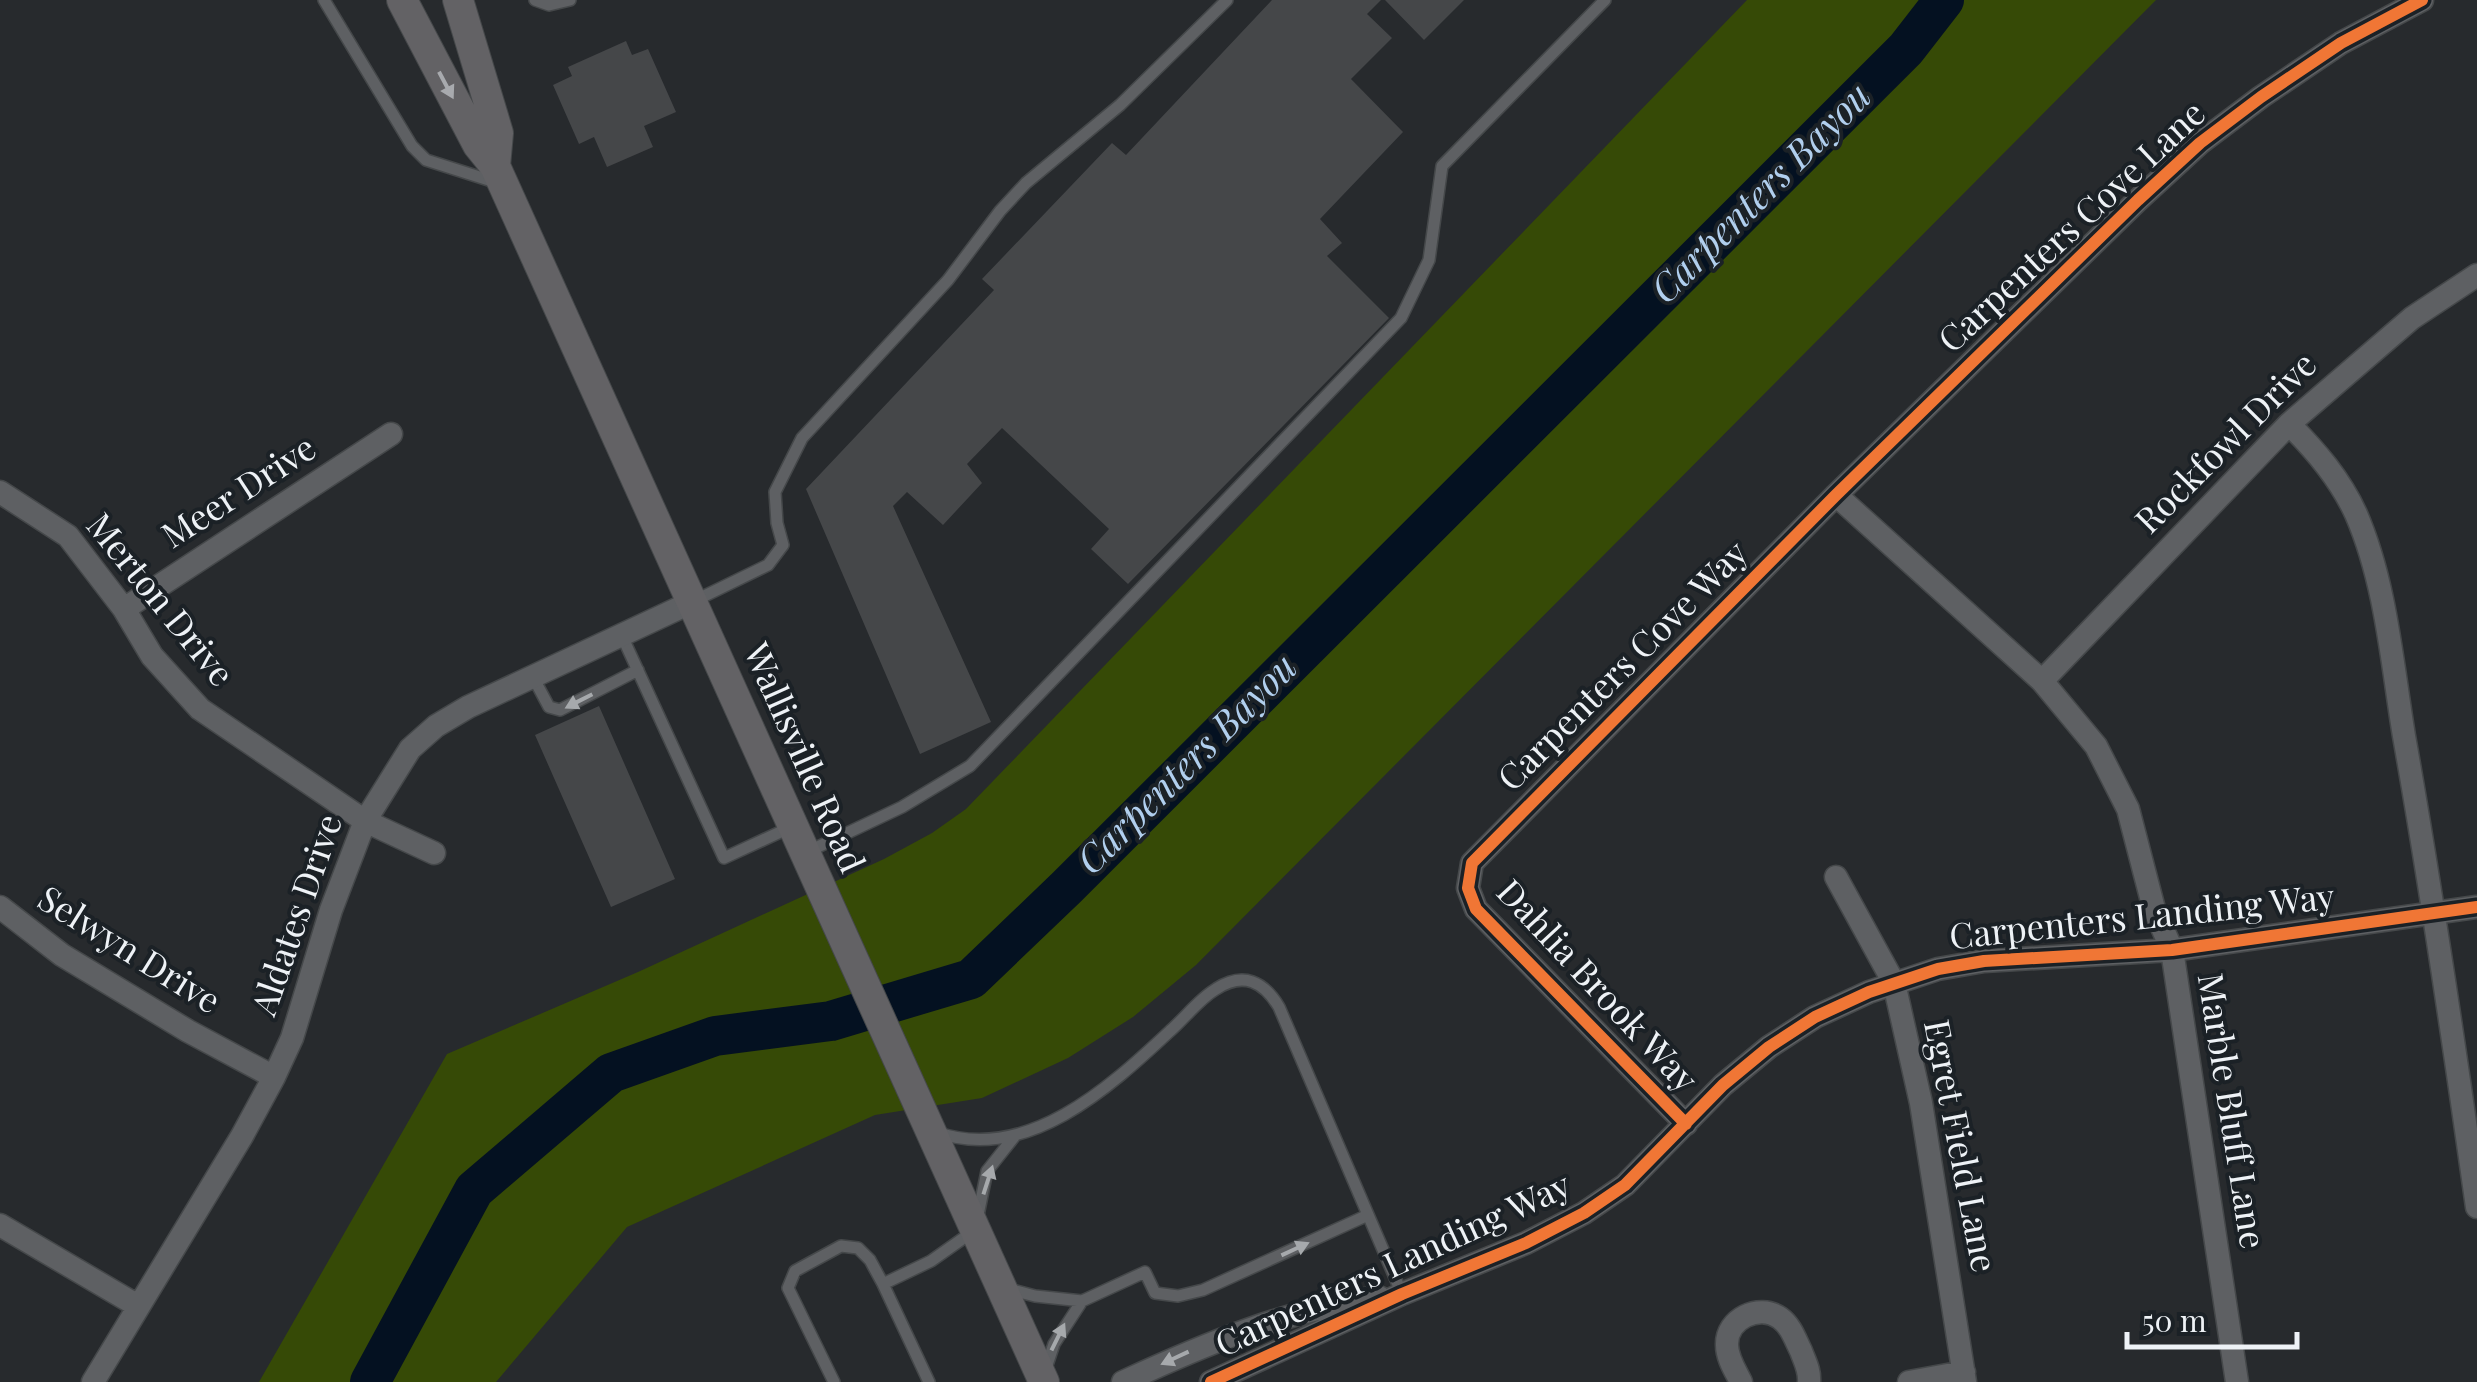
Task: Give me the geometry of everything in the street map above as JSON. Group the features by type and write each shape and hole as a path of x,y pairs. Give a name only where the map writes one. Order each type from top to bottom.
{"main road":[{"name":"Wallisville Road","path":"402,0 478,146 499,175 1043,1380"},
{"name":"Wallisville Road","path":"458,0 498,133 499,175"}],"street":[{"name":"Carpenters Cove Lane","path":"1836,495 2200,143 2341,43 2422,0"},
{"name":"Rockfowl Drive","path":"2042,681 2289,424 2412,318 2477,276"},
{"path":"2289,424 2316,450 2342,488 2371,556 2435,913 2477,1207"},
{"name":"Meer Drive","path":"124,609 391,434"},
{"name":"Merton Drive","path":"0,492 35,511 68,536 124,609 152,656 200,709 366,821 434,853"},
{"name":"Marble Bluff Lane","path":"1836,495 2042,681 2096,746 2128,810 2154,910 2172,950 2237,1382"},
{"name":"Carpenters Cove Way","path":"1468,888 1468,875 1481,851 1836,495"},
{"name":"Aldates Drive","path":"94,1382 274,1077 292,1038 330,910 366,821 395,770 423,737 468,707 692,602"},
{"name":"Egret Field Lane","path":"1836,877 1894,982 1922,1103 1964,1377"},
{"name":"Dahlia Brook Way","path":"1468,888 1476,909 1686,1124"},
{"name":"Selwyn Drive","path":"0,907 62,955 188,1031 274,1077"},
{"name":"Carpenters Landing Way","path":"1211,1382 1584,1213 1625,1185 1731,1078 1782,1038 1830,1009 1894,982 1938,968 1984,961 2172,950 2477,907"},
{"path":"0,1225 138,1306"},
{"name":"Carpenters Landing Way","path":"1123,1382 1201,1346 1262,1324 1344,1302 1402,1294"},
{"path":"1741,1382 1726,1349 1729,1331 1743,1316 1764,1313 1775,1314 1790,1328 1810,1373 1809,1382"},
{"path":"1909,1382 1964,1377"}],"lane":[{"path":"324,0 412,146 426,160 499,175"},
{"path":"536,0 549,5 570,0"},
{"path":"692,602 768,565 783,546 776,523 775,492 802,438 948,280 1026,183 1120,105 1227,0"},
{"path":"622,636 724,858 799,840 902,807 970,766 1401,318 1430,260 1442,166 1605,0"},
{"path":"533,677 549,706 560,710 638,670"},
{"path":"930,1129 954,1138 1014,1137 1087,1102 1125,1073 1216,989 1236,981 1255,981 1268,989 1279,1007 1402,1294"},
{"path":"883,1284 931,1261 976,1230 987,1172 1014,1137"},
{"path":"1002,1288 1082,1301 1145,1272 1155,1293 1178,1296 1221,1283 1368,1214"},
{"path":"834,1382 788,1288 795,1271 841,1246 858,1248 870,1260 929,1382"},
{"path":"1043,1380 1054,1344 1082,1301"}],"green space":[{"path":"1747,0 2156,0 1196,965 1133,1017 1068,1058 982,1098 875,1115 627,1227 496,1382 259,1382 447,1054 884,859 966,809"}],"building":[{"path":"1272,0 1381,0 1367,14 1392,38 1351,79 1403,132 1320,219 1342,243 1327,256 1389,318 1128,584 1091,549 1109,529 1002,428 967,464 982,483 943,525 907,492 893,506 991,722 920,754 806,489 994,290 982,279 1112,143 1126,155"},
{"path":"1385,0 1464,0 1424,40"},
{"path":"626,41 632,55 648,49 676,112 644,126 653,147 607,167 594,137 579,144 553,85 572,76 568,67"},
{"path":"599,706 675,879 611,907 535,735"}],"waterway":[{"name":"Carpenters Bayou","path":"370,1382 474,1190 611,1073 715,1036 831,1021 971,979 1906,49 1944,0"}],"cycle path":[{"path":"1686,1124 1476,909 1468,888 1472,863 1836,495 2200,143 2341,43 2422,0"},
{"path":"1211,1382 1402,1294 1526,1243 1584,1213 1625,1185 1723,1085 1769,1047 1815,1017 1869,992 1938,969 1984,961 2172,950 2477,907"}]}
